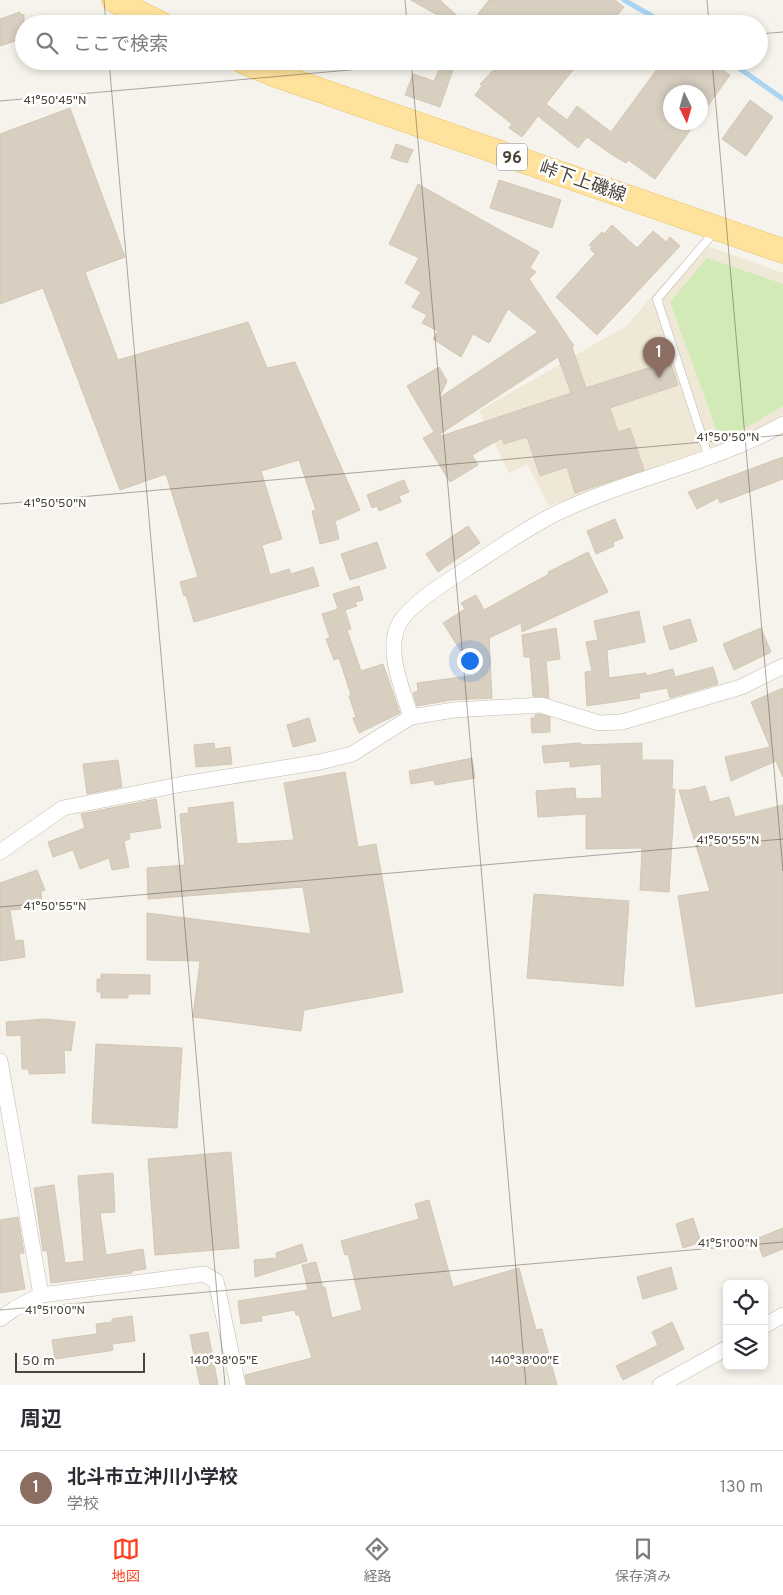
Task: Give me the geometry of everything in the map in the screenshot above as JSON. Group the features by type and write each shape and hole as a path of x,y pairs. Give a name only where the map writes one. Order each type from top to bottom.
{"main road":[{"path":"114,0 143,15"},
{"name":"峠下上磯線","path":"263,70 783,250"}],"street":[{"path":"411,717 395,657 394,639 400,622 419,603 456,576 554,514 624,486 709,458 783,424"},
{"path":"0,852 63,808 135,792 320,762 344,756 382,737 411,717 463,710 541,705 599,723 622,722 741,687 783,666"},
{"path":"0,1061 41,1296"},
{"path":"0,1319 14,1309 41,1296 204,1274 216,1281 238,1385"},
{"path":"766,1325 783,1315"},
{"path":"660,1385 723,1350"}],"lane":[{"path":"709,458 657,300 718,228"}],"shaded area":[{"path":"699,243 783,273 783,415 725,447 549,506 527,464 509,473 479,411 626,326"}],"green space":[{"path":"707,258 783,284 783,406 721,442 670,302"}],"building":[{"path":"411,0 440,0 456,15 437,15"},
{"path":"489,0 615,0 624,7 617,15 477,15"},
{"path":"20,12 21,15 15,15 15,41 0,46 0,19"},
{"path":"439,70 453,70 440,107 405,95 413,74 434,81"},
{"path":"493,70 573,70 546,104 567,120 577,106 611,132 656,70 723,70 730,75 708,106 708,85 663,85 663,130 690,130 655,179 628,160 626,163 587,137 578,148 538,116 522,137 509,128 512,124 475,95 482,86 480,84"},
{"path":"750,100 773,117 746,156 722,139"},
{"path":"70,108 125,257 85,272 118,360 248,322 267,368 295,362 360,510 335,521 339,539 320,544 312,511 316,510 299,460 261,471 282,539 262,545 270,575 289,569 291,574 313,567 319,586 194,622 180,582 198,577 166,474 120,490 43,288 0,304 0,134"},
{"path":"396,144 413,150 407,163 391,158"},
{"path":"499,180 561,200 552,228 490,208"},
{"path":"418,184 539,252 530,268 536,272 529,279 574,346 572,347 586,388 670,361 678,385 610,408 618,432 630,428 644,470 575,493 567,467 540,476 527,437 504,444 502,438 472,455 478,465 450,482 423,438 434,432 407,386 439,367 447,381 439,398 538,332 508,309 489,343 473,334 461,357 433,339 438,331 422,323 427,315 412,307 421,292 405,283 419,258 389,244","holes":["558,357 571,393 441,436 440,434"]},
{"path":"612,225 637,248 653,231 666,242 670,237 680,246 597,335 556,297 595,254 589,245 602,232 604,234"},
{"path":"783,457 783,479 720,503 718,498 697,509 688,492"},
{"path":"404,480 409,492 399,496 401,502 379,511 377,506 372,508 367,495"},
{"path":"615,519 623,538 613,542 614,546 596,554 587,531"},
{"path":"468,526 480,543 438,572 426,554"},
{"path":"377,542 386,568 350,580 341,554"},
{"path":"588,552 608,592 522,632 521,623 489,638 492,698 451,700 417,706 413,693 418,691 417,683 476,675 443,623 465,609 461,603 476,595 484,610 549,574 548,572"},
{"path":"359,586 363,600 355,602 357,606 345,610 351,629 347,630 361,671 383,664 400,713 359,733 353,718 356,717 349,696 351,695 339,658 334,660 326,639 330,638 322,614 338,609 333,594"},
{"path":"639,611 645,642 607,650 609,678 646,673 646,676 673,669 675,677 713,667 718,684 670,698 667,688 639,693 640,698 587,706 585,672 592,671 586,642 598,640 594,621"},
{"path":"690,619 697,641 670,650 663,627"},
{"path":"556,628 560,659 546,661 549,698 533,696 530,657 524,657 522,635"},
{"path":"761,628 771,652 734,670 723,644"},
{"path":"783,688 783,777 776,761 731,781 725,757 770,747 751,702"},
{"path":"540,714 550,717 550,732 532,733 531,718 535,718 535,715"},
{"path":"309,718 316,741 293,747 287,725"},
{"path":"214,743 215,749 230,747 232,764 196,767 194,745"},
{"path":"580,743 581,745 642,743 642,760 673,760 672,789 675,789 669,892 640,890 642,848 586,849 586,814 538,817 536,791 575,788 576,799 602,798 601,764 570,767 570,761 544,763 542,746"},
{"path":"472,758 475,778 435,785 434,780 411,784 409,771"},
{"path":"118,760 122,787 87,794 83,764"},
{"path":"345,772 358,847 376,844 403,992 304,1010 301,1031 193,1017 200,961 147,960 147,913 311,934 303,887 148,899 147,868 185,865 180,814 189,813 188,808 233,802 237,844 294,840 284,783"},
{"path":"705,786 710,802 729,797 735,817 783,805 783,993 696,1007 678,896 710,891 679,790 690,790"},
{"path":"156,799 161,828 129,833 130,839 124,841 129,867 112,870 109,858 80,869 73,850 53,857 48,842 85,828 81,814"},
{"path":"37,870 45,890 41,891 42,907 10,910 15,941 23,940 25,957 0,961 0,883"},
{"path":"534,894 629,901 623,986 527,978"},
{"path":"101,974 150,975 150,994 128,994 128,998 101,998 101,992 97,992 97,979 101,979"},
{"path":"45,1019 75,1022 71,1051 64,1050 65,1073 29,1074 29,1069 22,1069 21,1035 7,1036 6,1022"},
{"path":"96,1044 182,1048 177,1128 92,1123"},
{"path":"231,1152 239,1248 155,1255 148,1159"},
{"path":"113,1173 115,1212 100,1213 106,1255 143,1249 146,1269 132,1271 132,1273 51,1283 47,1250 43,1251 34,1188 54,1185 65,1263 84,1261 78,1176"},
{"path":"429,1200 453,1287 519,1268 536,1330 542,1329 557,1385 247,1385 245,1375 312,1358 299,1315 296,1315 295,1310 261,1316 262,1321 241,1324 238,1301 308,1290 302,1265 316,1262 323,1288 325,1287 332,1318 362,1310 348,1254 345,1255 341,1241 419,1219 415,1204"},
{"path":"18,1217 24,1253 19,1254 25,1289 0,1293 0,1220"},
{"path":"693,1218 701,1242 683,1248 676,1224"},
{"path":"783,1228 783,1249 763,1257 756,1239"},
{"path":"302,1244 307,1261 255,1277 254,1260 277,1258 276,1253"},
{"path":"671,1267 677,1289 643,1299 637,1277"},
{"path":"132,1316 135,1341 112,1344 113,1350 109,1351 55,1359 52,1340 97,1334 96,1324 112,1322 112,1319"},
{"path":"672,1322 684,1349 623,1380 616,1366 658,1345 652,1332"},
{"path":"208,1332 218,1385 200,1385 190,1335"}],"waterway":[{"path":"624,0 650,15"},
{"path":"742,70 783,99"}],"place":[{"name":"北斗市立沖川小学校","path":"659,378"}]}
